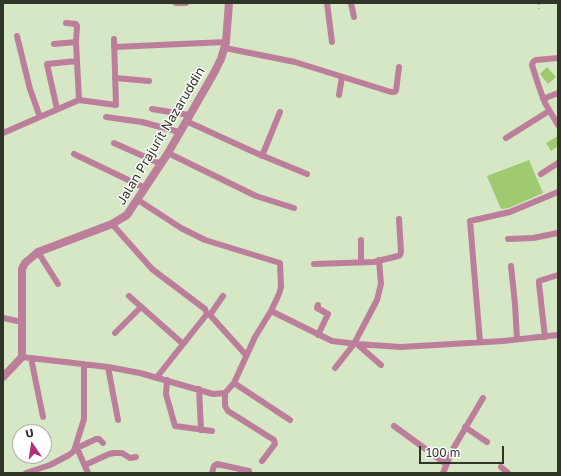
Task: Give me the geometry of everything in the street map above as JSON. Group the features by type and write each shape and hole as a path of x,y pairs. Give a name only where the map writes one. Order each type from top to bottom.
{"street":[{"path":"176,3 186,3"},
{"name":"Jalan Prajurit Nazaruddin","path":"22,357 22,268 24,263 38,252 112,224 127,215 168,153 214,73 226,45 229,3"},
{"path":"326,3 332,42"},
{"path":"351,3 354,17"},
{"path":"66,23 77,25 76,42 79,100"},
{"path":"16,36 30,89 40,117"},
{"path":"3,133 79,100 116,105 114,39"},
{"path":"54,44 76,42"},
{"path":"114,47 226,45 295,62 394,92 396,91 399,67"},
{"path":"558,58 536,60 532,62 538,87 549,111 558,125"},
{"path":"57,109 47,64 77,61"},
{"path":"339,95 342,77"},
{"path":"115,78 149,81"},
{"path":"543,99 558,93"},
{"path":"152,109 188,118 262,156 307,174"},
{"path":"506,138 549,111"},
{"path":"262,156 280,112"},
{"path":"106,117 142,122 179,132"},
{"path":"114,143 161,164"},
{"path":"168,153 256,196 294,208"},
{"path":"74,154 145,188"},
{"path":"541,174 558,163"},
{"path":"480,342 470,221 510,212 558,192"},
{"path":"138,200 180,228 205,240 280,264 281,287 279,294 271,311 255,337 234,383 225,393 225,406 228,411 274,440 275,444 262,461"},
{"path":"314,264 374,262 400,255 399,219"},
{"path":"112,224 152,269 205,309 246,355"},
{"path":"508,239 533,238 558,233"},
{"path":"361,240 361,263"},
{"path":"38,252 58,284"},
{"path":"335,368 355,344 377,300 381,284 379,260"},
{"path":"511,266 516,304 517,340"},
{"path":"545,337 539,281 558,275"},
{"path":"129,296 183,344"},
{"path":"157,377 223,296"},
{"path":"318,305 317,308 328,314 318,335"},
{"path":"115,333 142,307"},
{"path":"271,311 332,341 355,344 401,347 517,340 558,335"},
{"path":"3,318 22,322"},
{"path":"355,344 381,365"},
{"path":"3,377 22,357 108,367 157,377 213,394 225,393"},
{"path":"31,358 43,417"},
{"path":"26,473 50,465 74,451 84,419 84,364"},
{"path":"108,367 118,420"},
{"path":"167,380 166,394 175,426 212,430"},
{"path":"234,383 290,420"},
{"path":"198,389 201,430"},
{"path":"443,473 452,448 483,398"},
{"path":"394,426 446,464"},
{"path":"465,427 487,442"},
{"path":"76,447 96,439 103,443"},
{"path":"76,447 88,473"},
{"path":"85,465 114,453 122,453 130,458 136,457"},
{"path":"212,473 214,466 217,464 249,472"},
{"path":"501,467 508,473"}],"path":[{"path":"539,3 539,8"}],"building":[{"path":"547,67 556,77 548,84 540,74"},
{"path":"558,136 558,146 551,151 546,143"},
{"path":"529,160 543,193 509,208 501,209 487,176"}]}
